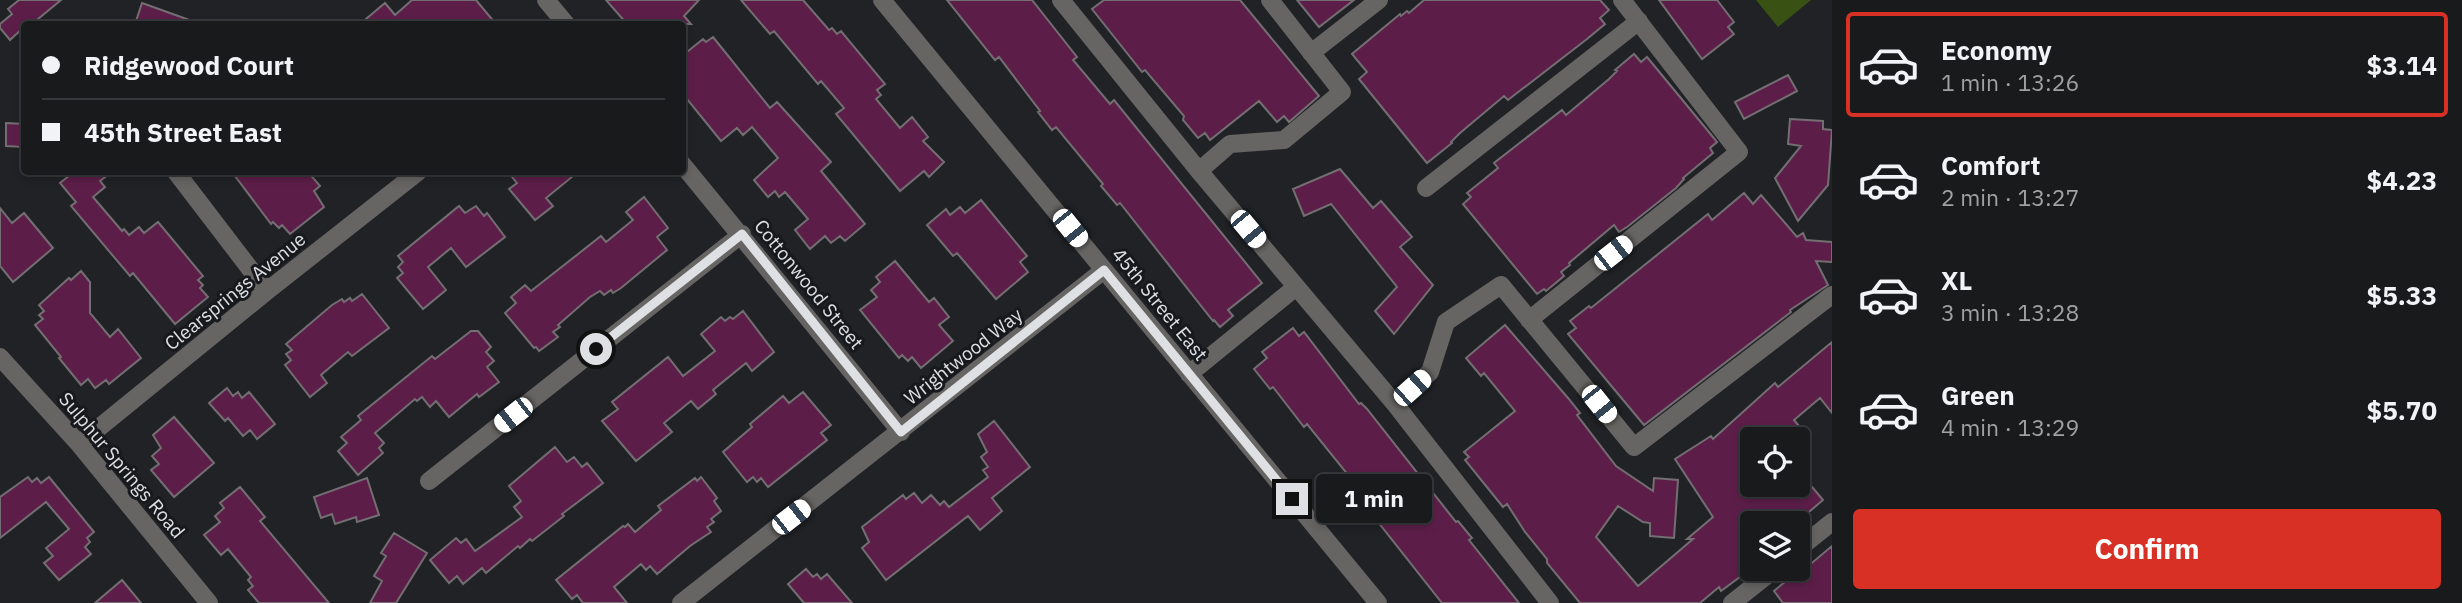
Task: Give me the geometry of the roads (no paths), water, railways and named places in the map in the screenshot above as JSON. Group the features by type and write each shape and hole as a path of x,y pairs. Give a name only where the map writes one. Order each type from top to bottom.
{"street":[{"path":"546,0 564,21"},
{"name":"45th Street East","path":"882,0 1378,603"},
{"path":"1061,0 1199,171 1395,404 1549,603"},
{"path":"1199,171 1230,144 1284,140 1342,92 1270,0"},
{"path":"1311,53 1379,0"},
{"path":"1529,320 1740,152 1622,0"},
{"path":"1426,188 1639,21"},
{"name":"Cottonwood Street","path":"686,169 901,432"},
{"path":"178,175 267,291"},
{"name":"Clearsprings Avenue","path":"79,444 414,175"},
{"path":"429,481 742,234"},
{"name":"Wrightwood Way","path":"681,603 1104,270"},
{"path":"1395,404 1430,372 1446,322 1501,285 1634,447 1832,295"},
{"path":"1189,374 1296,287"},
{"name":"Sulphur Springs Road","path":"0,356 79,444 209,603"},
{"path":"1810,540 1832,522"},
{"path":"1732,603 1760,581"}]}
